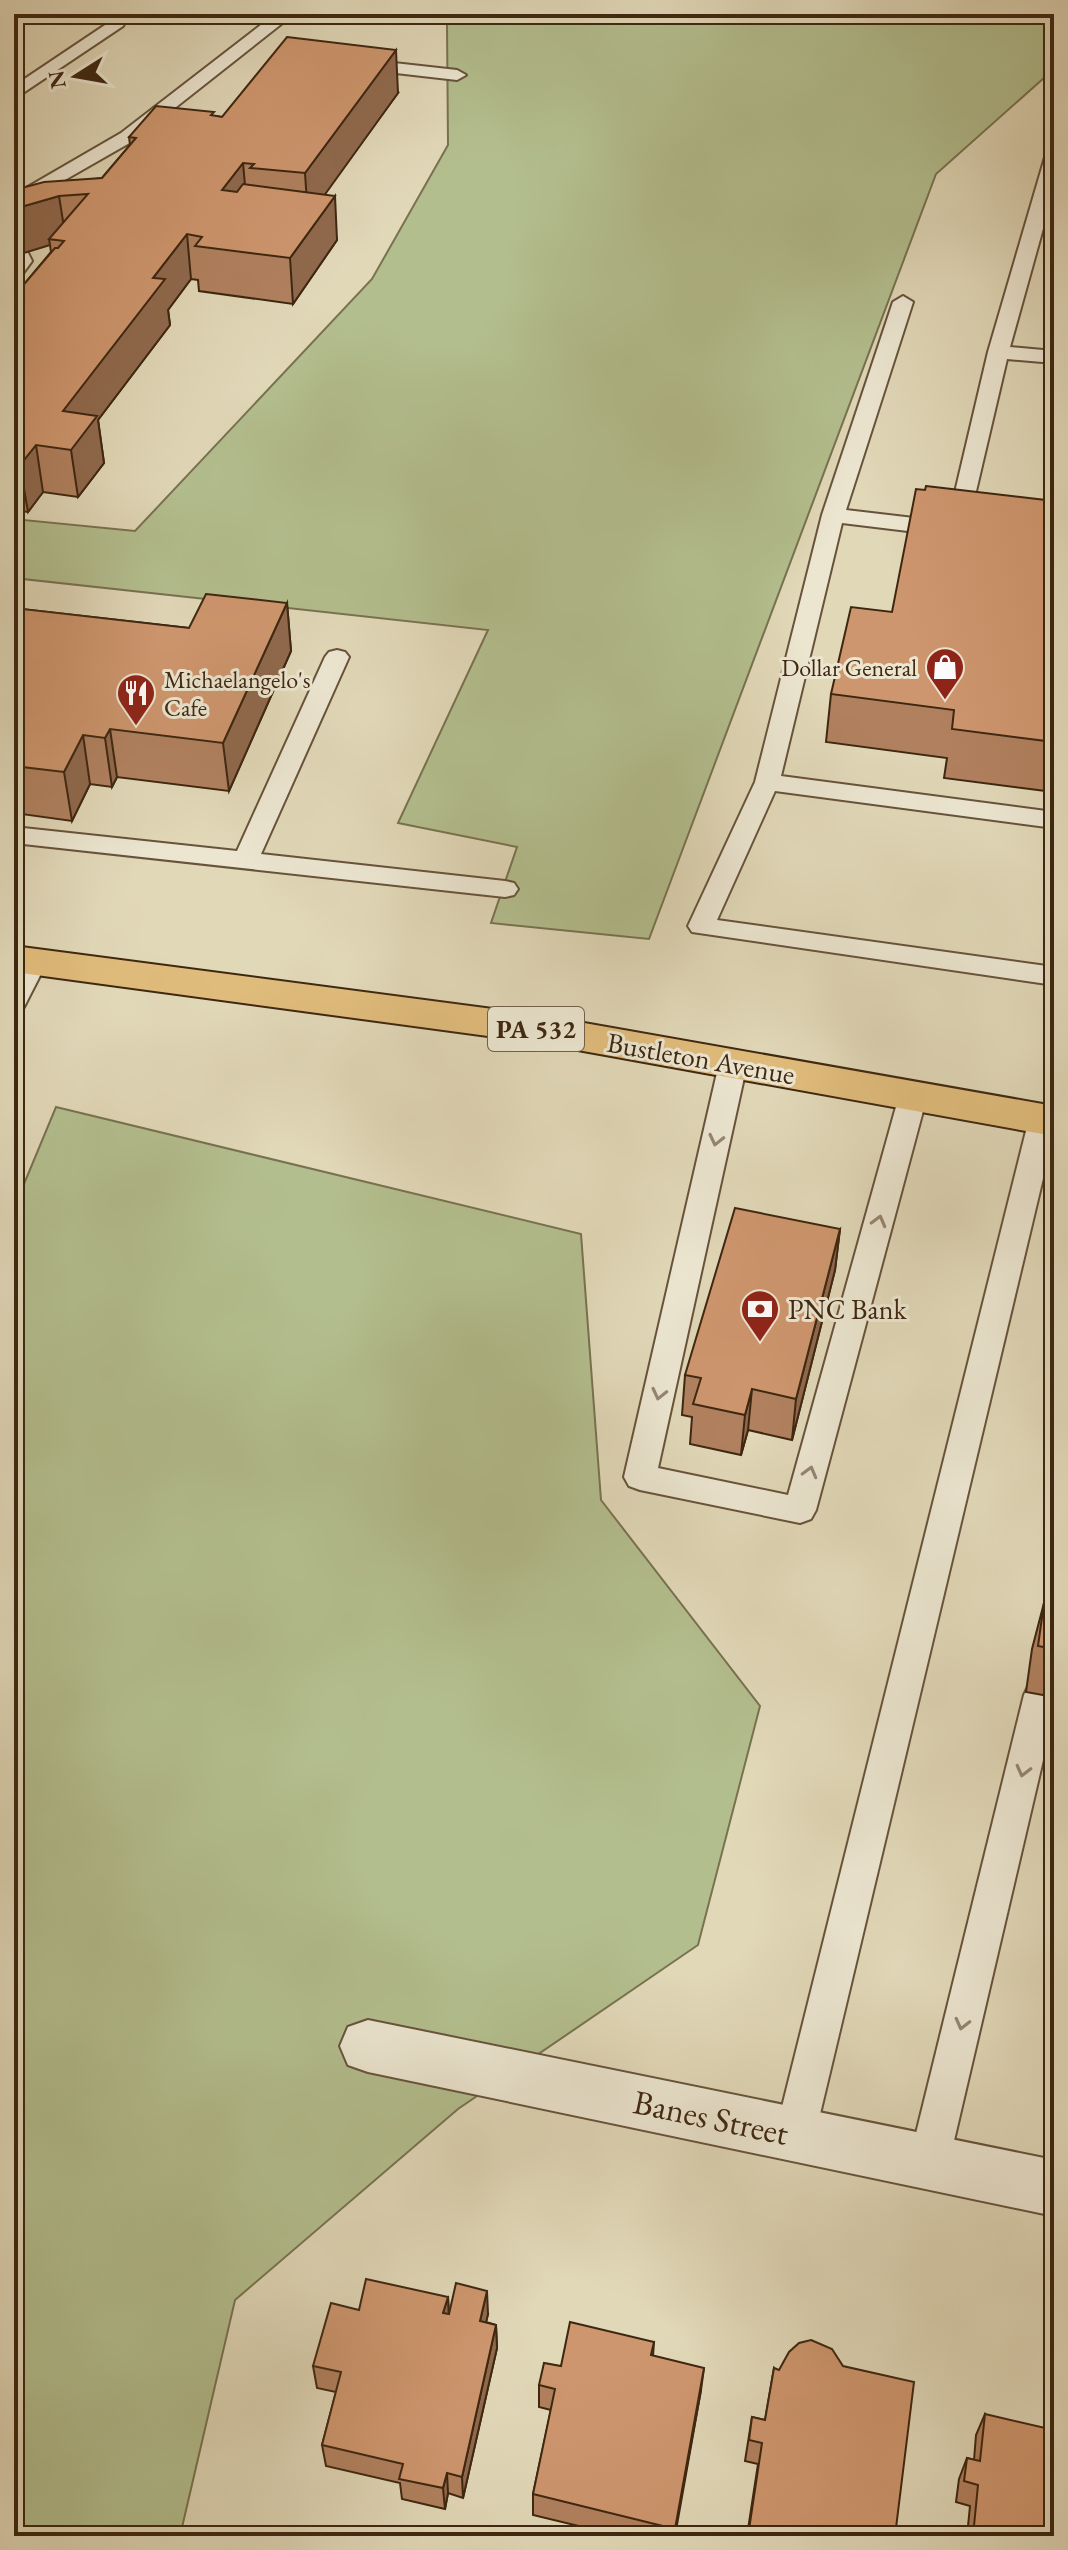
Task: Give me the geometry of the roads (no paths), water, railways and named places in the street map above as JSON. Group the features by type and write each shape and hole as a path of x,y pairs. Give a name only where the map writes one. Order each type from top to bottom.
{"main road":[{"name":"Bustleton Avenue","path":"24,960 539,1029 1048,1120"}],"street":[{"name":"Banes Street","path":"368,2046 1054,2188"}],"lane":[{"path":"14,203 127,137 286,14"},
{"path":"14,94 117,22"},
{"path":"245,46 275,52"},
{"path":"335,62 457,75"},
{"path":"957,530 998,352 1054,157"},
{"path":"903,302 833,515 767,782 701,926 1054,976"},
{"path":"998,352 1054,357"},
{"path":"833,515 985,533"},
{"path":"246,860 337,657"},
{"path":"767,782 1054,820"},
{"path":"14,835 505,889"},
{"path":"14,1001 24,960"},
{"path":"733,1064 640,1477 800,1510 913,1096"},
{"path":"795,2135 1048,1120"},
{"path":"929,2162 1041,1695"}],"place":[{"name":"Dollar General","path":"945,701"},
{"name":"Michaelangelo's Cafe","path":"136,727"},
{"name":"PNC Bank","path":"760,1343"}]}
